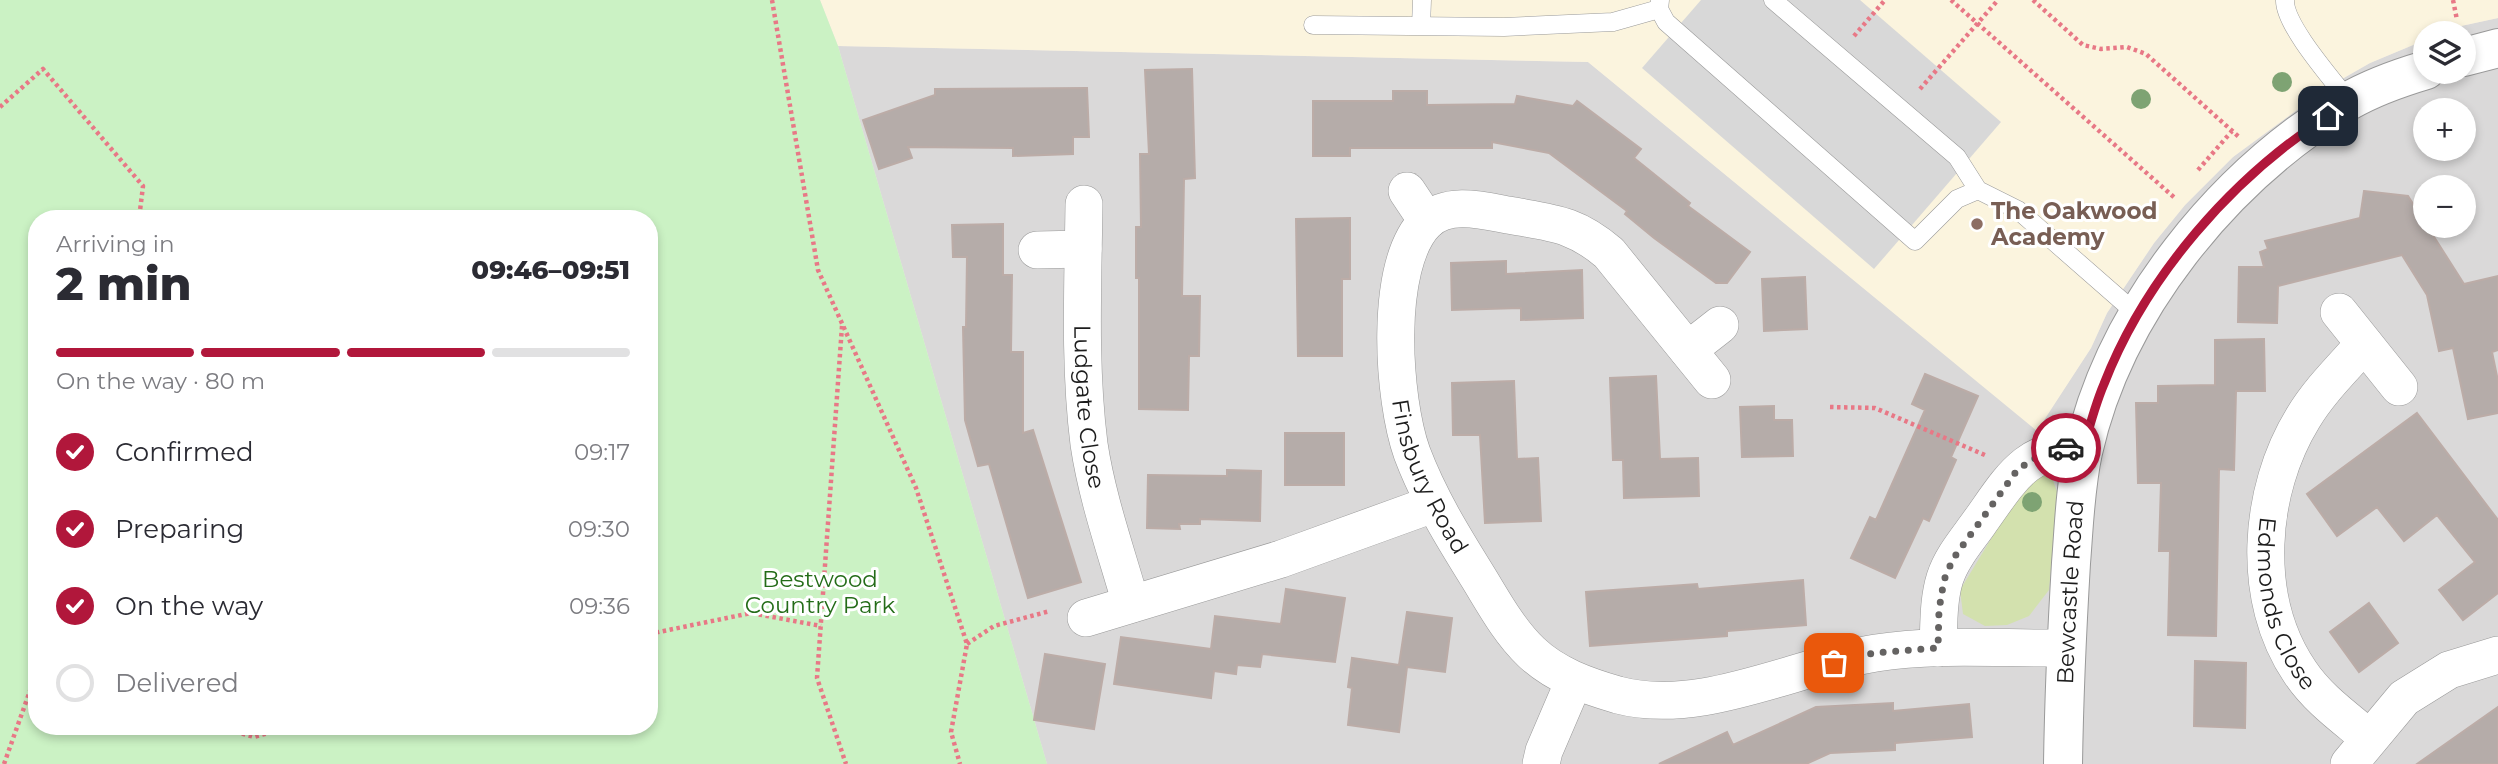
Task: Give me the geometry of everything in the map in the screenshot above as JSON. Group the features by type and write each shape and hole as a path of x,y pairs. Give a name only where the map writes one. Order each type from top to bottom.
{"street":[{"path":"2476,53 2498,47"},
{"name":"Bewcastle Road","path":"2063,764 2065,648 2076,485 2083,450 2103,385 2138,315 2203,223 2266,160 2349,101 2413,75"},
{"path":"1406,191 1427,222 1449,210 1476,208 1570,227 1590,237 1609,253 1712,380"},
{"name":"Ludgate Close","path":"1084,204 1083,365 1089,444 1095,479 1131,604"},
{"name":"Finsbury Road","path":"1427,222 1414,242 1404,269 1395,334 1395,374 1401,412 1411,451 1433,504 1507,625 1531,653 1574,681 1622,696 1659,699 1743,689 1874,653 1938,648 2065,648"},
{"path":"1037,250 1083,249"},
{"path":"2339,312 2399,387"},
{"path":"1688,350 1720,325"},
{"name":"Edmonds Close","path":"2359,751 2299,671 2284,642 2272,607 2266,537 2277,471 2290,440 2321,392 2364,344"},
{"path":"1938,648 1939,610 1944,580 1953,559 2018,469 2052,451 2065,448 2083,450"},
{"path":"1086,618 1281,559 1433,504"},
{"path":"2359,751 2404,698 2449,670 2498,655"},
{"path":"1541,764 1574,681"}],"lane":[{"path":"1421,26 1422,0"},
{"path":"1773,0 1957,157 1978,190 2018,210 2138,315"},
{"path":"2285,0 2284,8 2296,30 2349,101"},
{"path":"1313,25 1504,27 1613,22 1660,5 1666,22 1914,241 1957,198 1978,190"}],"path":[{"path":"772,0 818,270 916,488 967,643 951,732 960,764"},
{"path":"1837,55 1885,0"},
{"path":"1951,0 2203,223"},
{"path":"1902,110 1998,0"},
{"path":"2033,0 2084,45 2101,49 2127,47 2146,54 2266,160"},
{"path":"0,107 43,69 143,186 140,210"},
{"path":"2191,178 2232,131"},
{"path":"2174,197 2182,188"},
{"path":"842,325 817,678 846,764"},
{"path":"1830,407 1875,408 2018,469"},
{"path":"967,643 994,626 1069,606 1086,618"},
{"path":"658,632 751,613 821,626"},
{"path":"4,764 28,696"}],"shaded area":[{"name":"The Oakwood Academy","path":"820,0 2498,0 2498,18 2476,23 2413,21 2413,45 2370,63 2328,87 2233,157 2185,205 2154,243 2107,313 2091,348 2037,431 1588,62 838,46"},
{"path":"1701,0 1860,0 2001,122 1874,269 1642,68"},
{"path":"2498,18 2498,764 1047,764 838,46 1588,62 2037,430 2091,348 2107,313 2154,243 2185,205 2233,157 2328,87 2370,63 2413,45 2413,84 2476,84 2476,23"}],"green space":[{"name":"Bestwood Country Park","path":"0,0 820,0 838,46 1047,764 0,764"},
{"path":"2044,475 2052,478 2058,494 2049,590 2029,616 2007,625 1985,626 1963,614 1960,590 2026,481"}],"building":[{"path":"1192,69 1195,178 1184,179 1182,296 1200,296 1199,356 1189,356 1188,410 1139,409 1139,278 1136,278 1136,227 1141,227 1140,154 1149,154 1145,70"},
{"path":"1087,88 1089,137 1073,137 1073,154 1013,156 1013,148 908,147 912,158 879,169 863,120 935,95 935,89"},
{"path":"1393,91 1427,91 1427,105 1515,104 1517,96 1573,106 1577,101 1641,149 1634,158 1690,203 1688,206 1750,252 1727,283 1716,283 1654,238 1625,214 1627,211 1549,153 1492,142 1492,148 1350,148 1350,156 1313,156 1313,101 1393,101"},
{"path":"2364,191 2408,196 2413,204 2413,238 2435,238 2464,284 2498,276 2498,350 2492,352 2498,381 2498,413 2468,419 2453,348 2439,351 2427,295 2402,255 2278,286 2277,323 2238,322 2239,267 2264,267 2260,252 2268,249 2265,241 2360,218"},
{"path":"1350,218 1350,279 1342,279 1342,356 1298,356 1296,219"},
{"path":"1003,224 1003,275 1012,275 1011,352 1023,352 1023,433 1033,430 1081,582 1028,598 989,464 978,466 965,420 963,327 966,327 967,257 953,257 952,225"},
{"path":"1506,261 1506,274 1582,270 1583,318 1521,320 1521,308 1452,310 1451,263"},
{"path":"1805,277 1807,329 1764,331 1762,279"},
{"path":"2264,339 2265,391 2236,391 2234,470 2219,469 2216,636 2168,635 2170,551 2159,551 2161,483 2138,483 2136,403 2158,403 2158,386 2215,385 2215,340"},
{"path":"1925,374 1978,396 1951,457 1956,460 1929,521 1923,518 1895,578 1851,558 1870,517 1876,520 1925,410 1912,404"},
{"path":"1656,376 1660,459 1698,458 1699,496 1624,498 1623,460 1613,460 1610,378"},
{"path":"1514,381 1517,459 1538,458 1541,521 1485,523 1480,435 1453,435 1452,383"},
{"path":"1774,406 1774,420 1792,420 1793,456 1742,457 1740,407"},
{"path":"2417,413 2498,520 2498,593 2463,620 2439,590 2475,562 2437,515 2404,541 2377,507 2337,536 2307,494"},
{"path":"1285,433 1344,433 1344,485 1285,485"},
{"path":"1227,470 1261,471 1260,521 1200,519 1200,524 1179,524 1180,529 1147,528 1148,475 1227,476"},
{"path":"1803,580 1806,625 1727,631 1727,636 1590,646 1586,592 1697,584 1698,589"},
{"path":"1286,589 1345,598 1335,662 1262,654 1260,667 1237,665 1236,674 1214,671 1211,698 1114,684 1121,637 1211,649 1215,616 1281,624"},
{"path":"2369,603 2398,643 2359,672 2330,632"},
{"path":"1407,612 1452,618 1445,672 1407,667 1399,732 1348,725 1352,688 1348,687 1352,658 1399,665"},
{"path":"1045,654 1105,664 1094,729 1034,720"},
{"path":"2195,661 2246,663 2245,728 2194,726"},
{"path":"1893,703 1893,711 1969,704 1972,737 1895,743 1895,750 1830,753 1806,764 1659,764 1727,732 1733,745 1816,707"},
{"path":"2498,707 2498,764 2417,764"}],"way so far":[{"path":"1834,663 1874,653 1938,648 1939,610 1944,580 1953,559 2018,469 2039,456 2066,448"}],"place":[{"name":"The Oakwood Academy","path":"1977,224"}],"route":[{"path":"2066,448 2083,450 2103,385 2124,341 2138,315 2203,223 2266,160 2328,116"}]}
